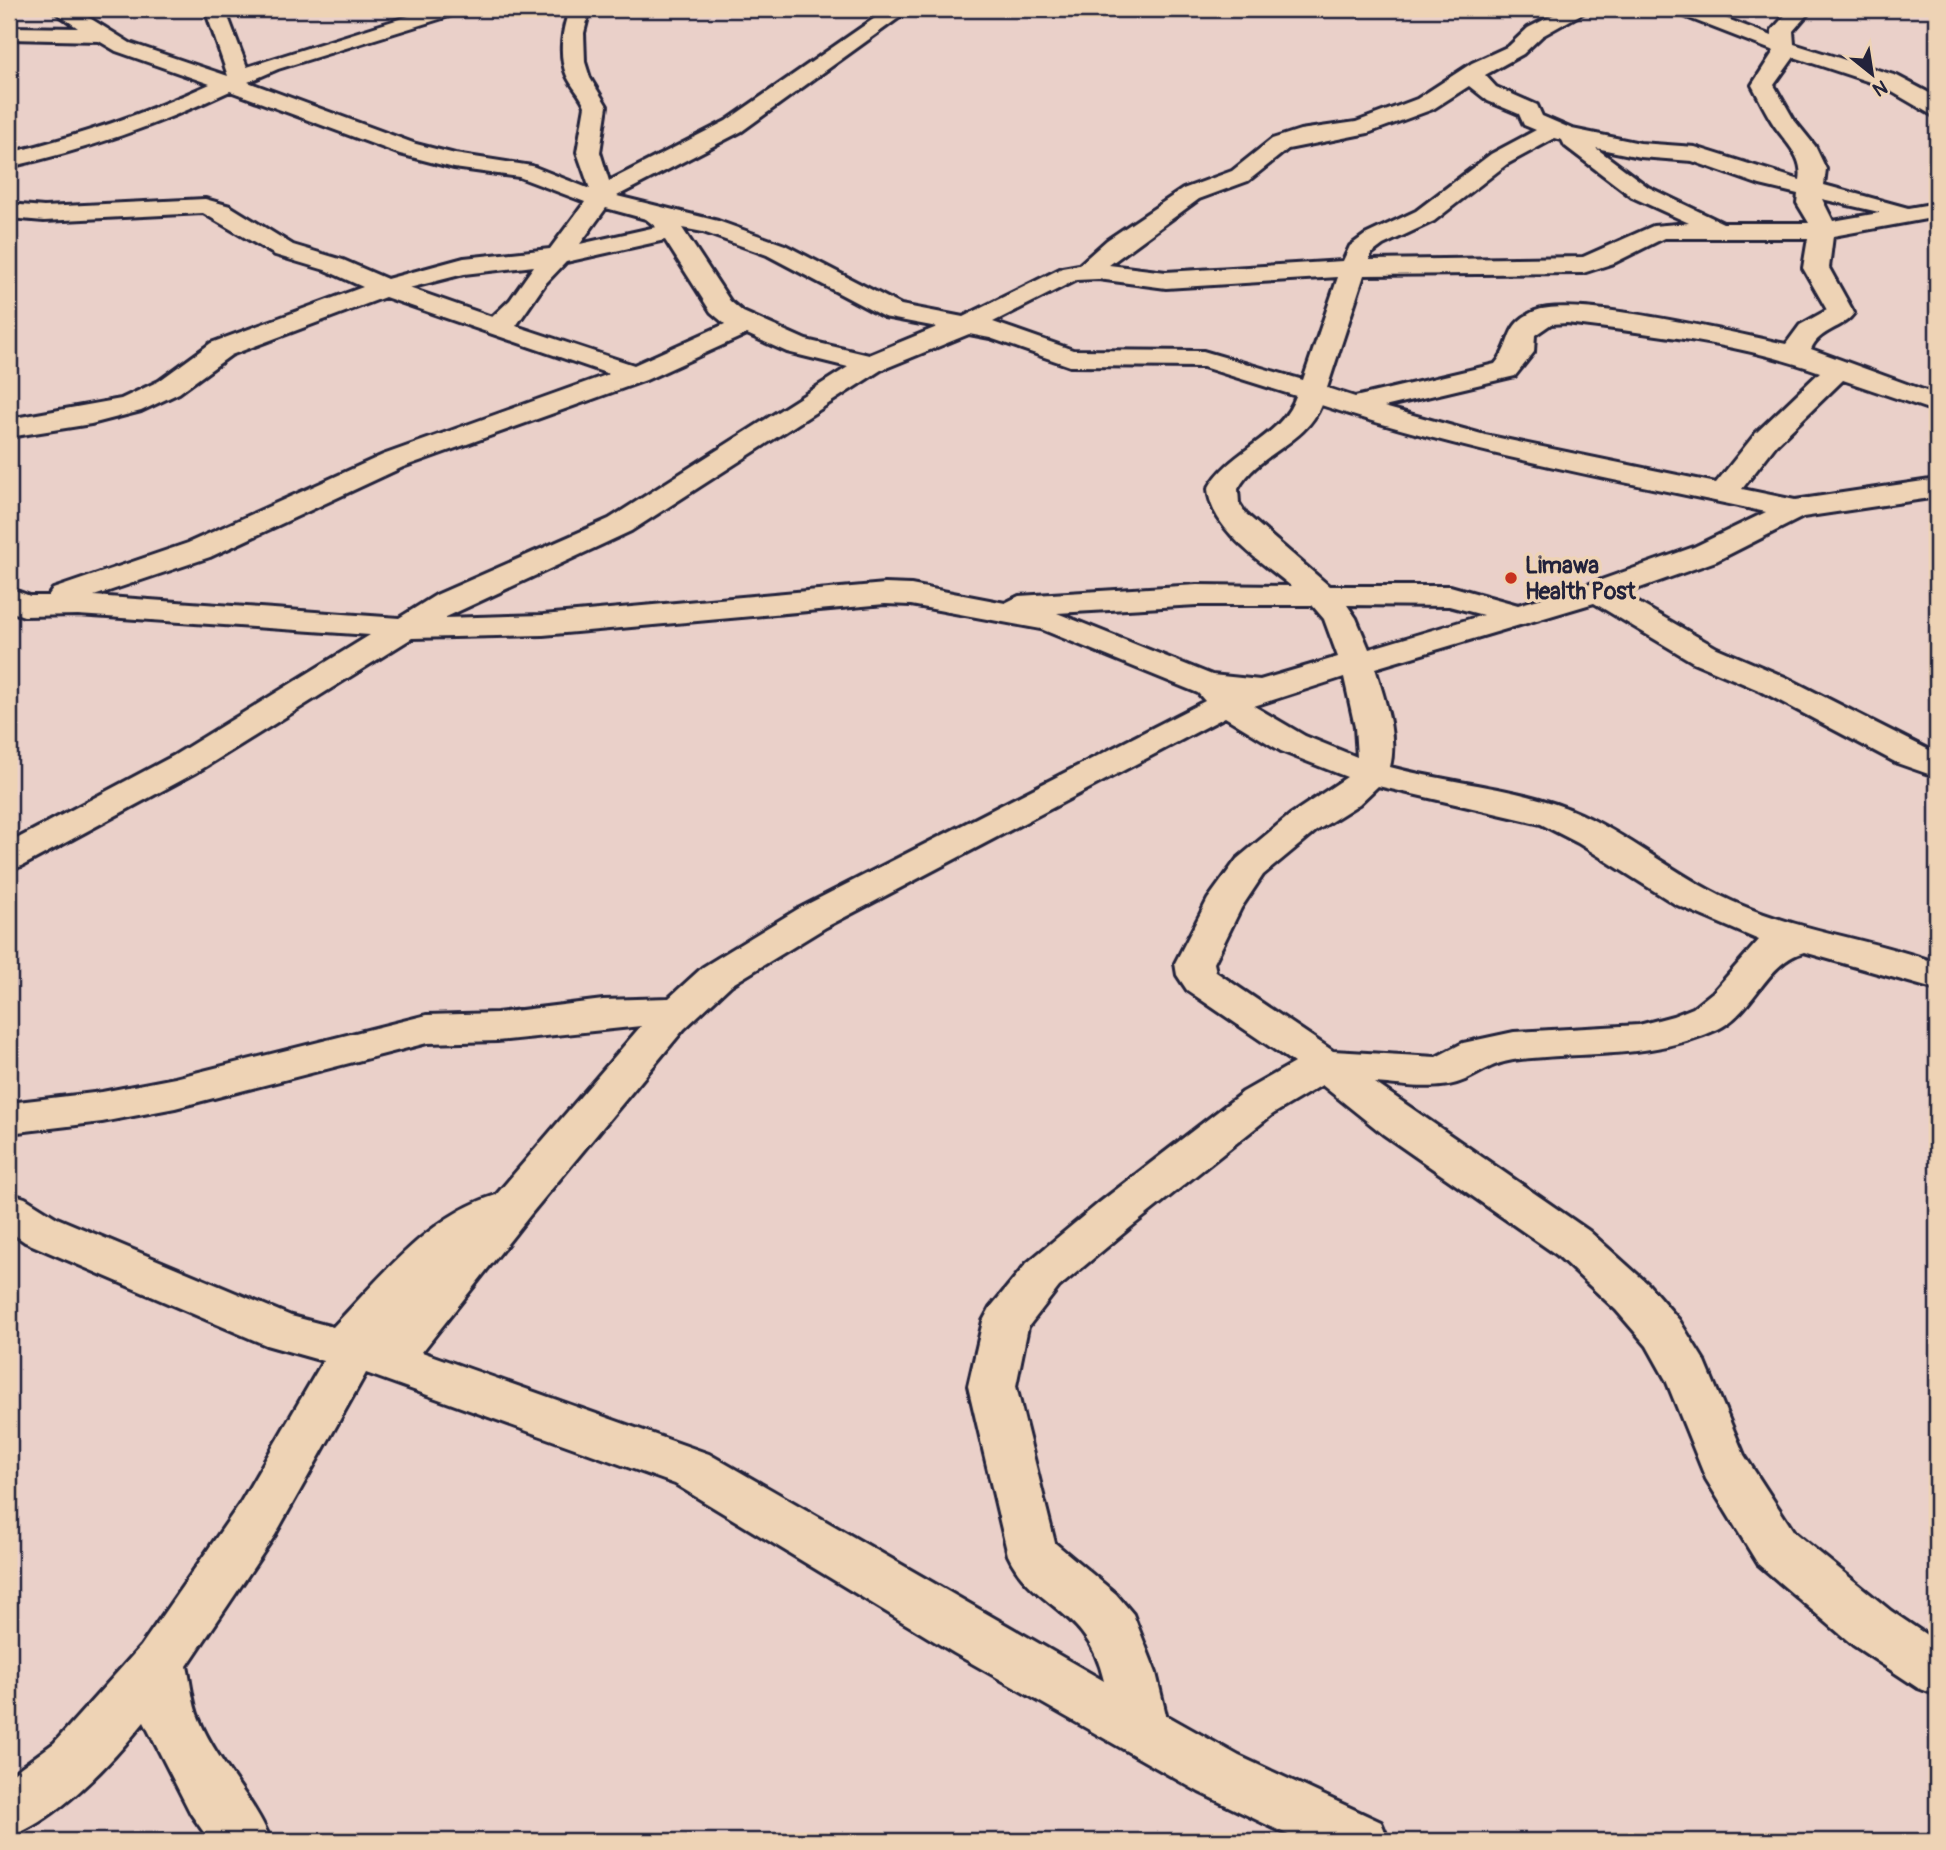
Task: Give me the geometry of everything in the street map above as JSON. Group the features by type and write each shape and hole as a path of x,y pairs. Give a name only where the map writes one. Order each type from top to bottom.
{"street":[{"path":"61,9 122,47 234,79 408,149 454,161 517,169 639,208 665,224 720,306 744,325 797,346 871,364"},
{"path":"215,9 234,79"},
{"path":"9,160 79,143 158,117 234,79 353,37 452,9"},
{"path":"580,9 575,19 576,64 579,77 595,100 597,111 589,138 589,157 601,196"},
{"path":"494,327 508,319 534,280 559,255 601,196 734,126 901,9"},
{"path":"1088,270 1116,245 1191,194 1240,176 1280,144 1300,137 1360,128 1441,96 1474,72 1516,50 1535,32 1580,9"},
{"path":"1683,9 1785,48 1903,87 1927,99 1937,111"},
{"path":"1802,9 1782,30 1785,55 1763,85 1814,169 1809,203 1822,223 1815,255 1816,271 1840,305 1841,313 1815,325 1801,337 1797,349 1802,356"},
{"path":"9,33 104,35"},
{"path":"1474,72 1475,82 1482,89 1529,110 1532,120 1559,132 1640,150 1695,153 1812,192 1887,207 1907,216"},
{"path":"1559,132 1640,192 1724,230"},
{"path":"1559,132 1499,159 1425,216 1366,245 1352,268 1320,375 1309,391 1303,414 1257,457 1232,473 1223,490 1225,510 1248,535 1323,596 1340,618 1355,663 1372,732 1375,756 1370,772 1346,796 1304,823 1250,868 1222,906 1194,959 1194,972 1201,981 1324,1065 1398,1124 1573,1243 1632,1297 1663,1333 1705,1415 1723,1464 1776,1548 1872,1628 1937,1671"},
{"path":"9,145 79,143"},
{"path":"9,211 44,214 205,206 220,211 272,245 334,265 384,287 494,327 636,374"},
{"path":"1354,406 1505,370 1520,352 1522,332 1544,317 1607,260 1648,235 1662,231 1822,230 1937,210"},
{"path":"9,428 70,421 142,401 170,387 204,358 221,349 384,287 464,266 559,255 665,224 709,226 776,250 894,311 997,331 1069,358 1203,359 1482,443 1795,509"},
{"path":"9,858 185,764 447,602 620,525 871,364 967,325 1071,273 1088,270 1166,280 1352,268 1583,265 1607,260"},
{"path":"1544,317 1567,315 1602,318 1802,356 1937,404"},
{"path":"14,605 76,593 199,550 393,461 636,374 744,325"},
{"path":"1722,495 1766,439 1839,368"},
{"path":"9,1810 73,1761 160,1664 191,1613 257,1520 306,1430 361,1353 514,1202 679,1011 717,976 812,918 1194,718 1217,694 1263,690 1598,592 1705,554 1795,509 1937,488"},
{"path":"1898,494 1937,505"},
{"path":"1598,592 1649,625 1705,655 1773,684 1909,756 1937,766"},
{"path":"14,605 78,605 404,628 543,625 885,594 911,595 983,610 1018,613 1049,621 1217,694 1296,746 1327,761 1556,817 1594,836 1701,902 1732,916 1802,940 1937,977"},
{"path":"983,610 1058,601 1183,596 1450,596 1518,615"},
{"path":"1142,1731 1129,1673 1114,1631 1098,1610 1034,1555 992,1386 1006,1321 1043,1275 1258,1103 1324,1065 1436,1072 1450,1070 1478,1053 1514,1045 1639,1039 1685,1027 1707,1018 1727,1002 1775,947 1802,940"},
{"path":"9,1118 102,1107 175,1093 427,1029 497,1027 603,1014 679,1011"},
{"path":"9,1210 41,1230 282,1332 361,1353 692,1468 973,1636 1219,1774 1361,1841"},
{"path":"160,1664 172,1724 199,1775 243,1841"}],"place":[{"name":"Limawa Health Post","path":"1511,578"}]}
